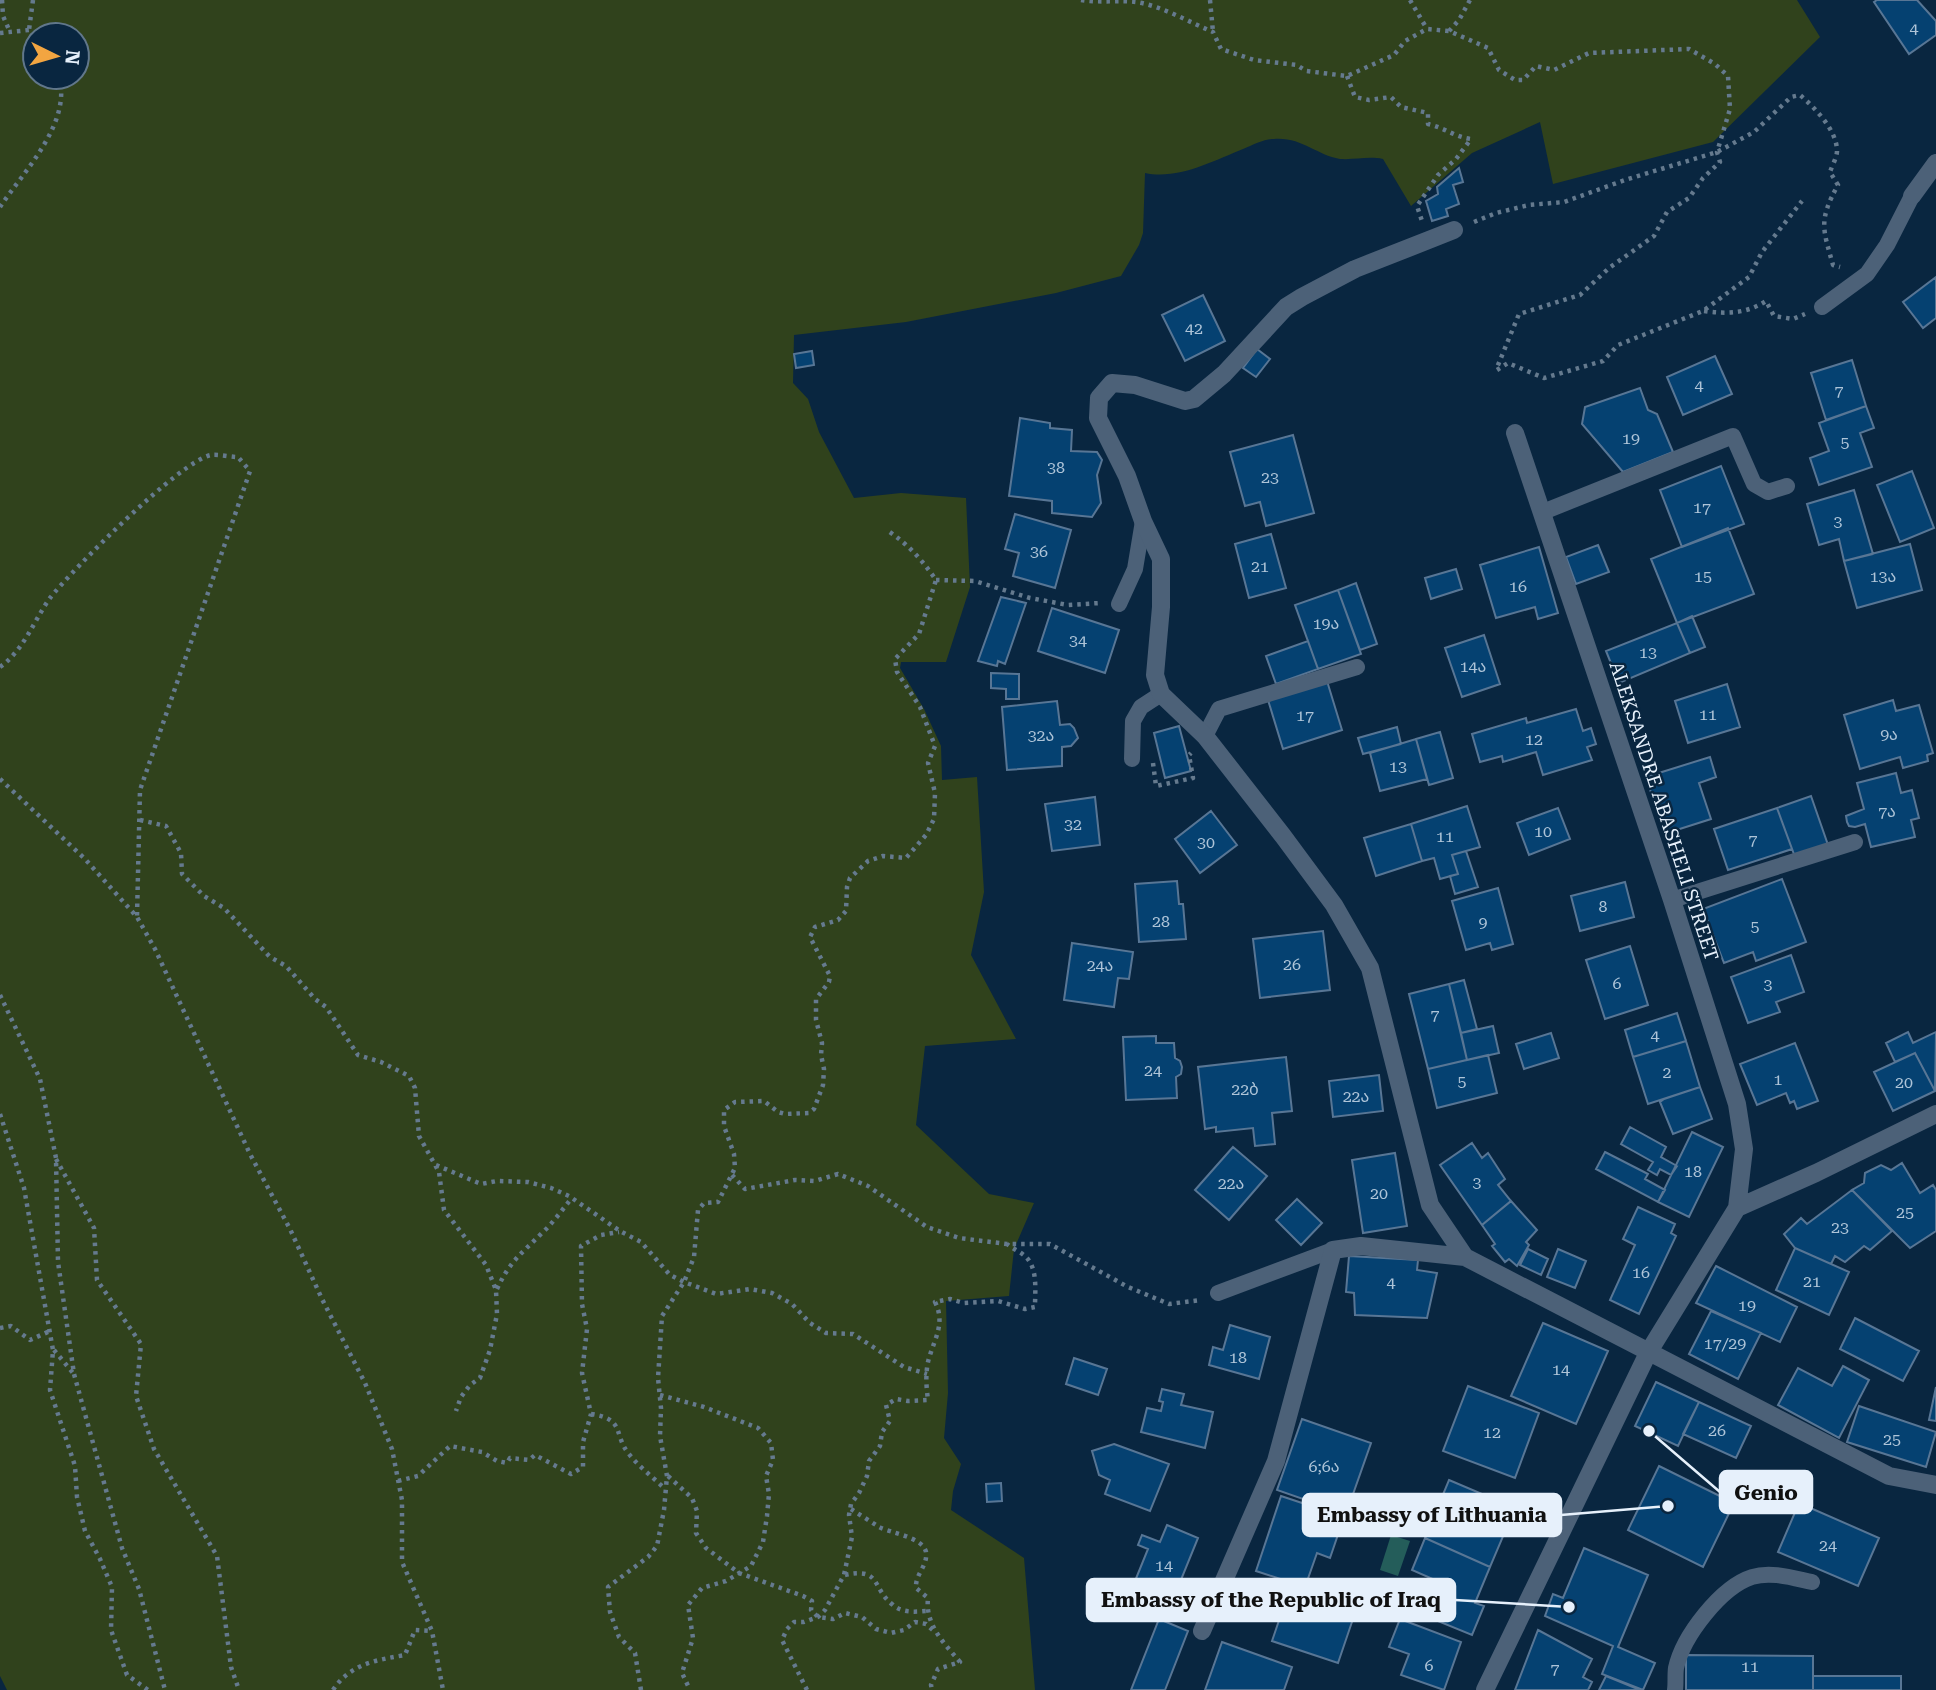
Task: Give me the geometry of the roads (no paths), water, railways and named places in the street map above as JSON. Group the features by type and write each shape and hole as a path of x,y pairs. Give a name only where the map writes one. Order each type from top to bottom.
{"street":[{"path":"1912,195 1936,163"},
{"path":"1454,230 1355,269 1302,296 1286,307 1224,374 1194,399 1185,401 1135,385 1112,383 1099,398 1098,418 1127,476 1143,521 1161,559 1161,607 1155,675 1161,694 1205,736 1334,905 1370,968 1430,1205 1465,1256"},
{"name":"ALEKSANDRE ABASHELI STREET","path":"1515,433 1672,900 1737,1104 1744,1149 1737,1208"},
{"path":"1485,1690 1648,1353 1737,1208 1936,1114"},
{"path":"1202,1631 1276,1461 1333,1250 1361,1246 1465,1256 1889,1476 1936,1485"}],"lane":[{"path":"1822,307 1867,274 1887,244 1912,195"},
{"path":"1543,512 1733,436 1754,484 1768,492 1787,486"},
{"path":"1119,604 1135,569 1143,521"},
{"path":"1205,736 1219,709 1357,667"},
{"path":"1132,759 1133,721 1141,707 1161,694"},
{"path":"1672,900 1855,842"},
{"path":"1218,1293 1333,1250"},
{"path":"1675,1690 1676,1668 1684,1646 1704,1616 1725,1593 1752,1577 1779,1575 1812,1582"}],"place":[{"name":"Genio","path":"1649,1431"},
{"name":"Embassy of Lithuania","path":"1668,1506"},
{"name":"Embassy of the Republic of Iraq","path":"1569,1607"}]}
